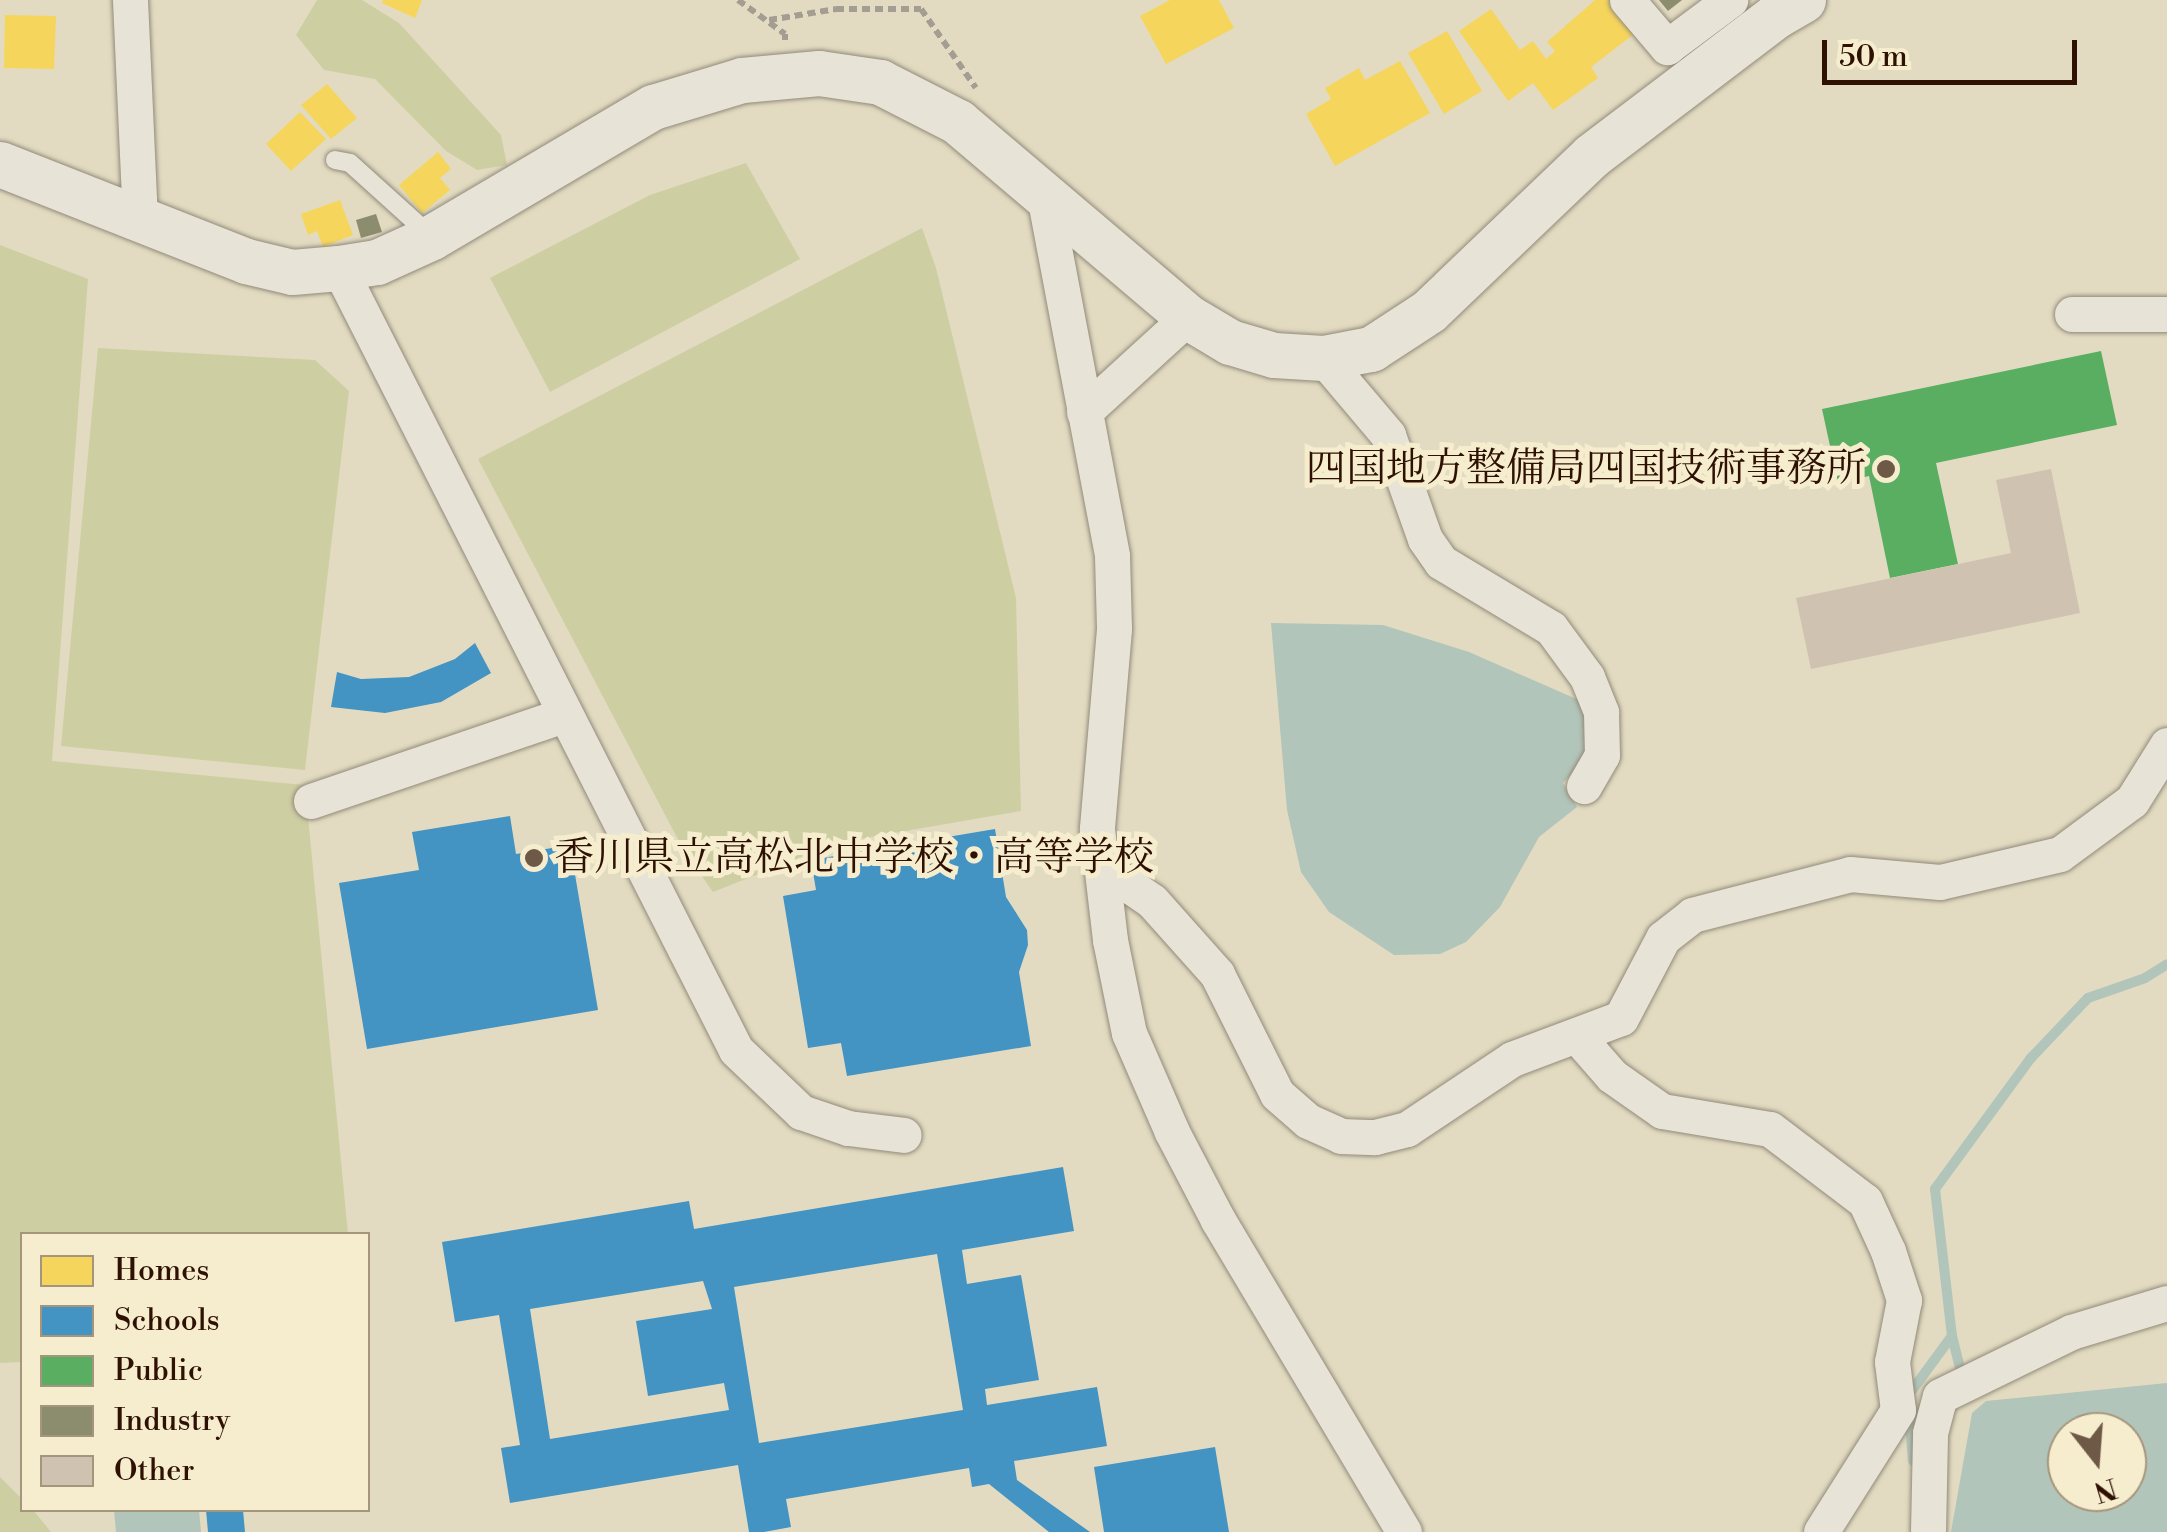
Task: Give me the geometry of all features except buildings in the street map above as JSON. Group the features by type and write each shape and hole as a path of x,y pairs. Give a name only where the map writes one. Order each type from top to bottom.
{"street":[{"path":"130,0 140,219"},
{"path":"1627,0 1667,46 1730,0"},
{"path":"0,164 246,262 292,272 339,268 377,262 432,237 653,107 742,80 819,73 880,82 958,122 1188,316 1230,342 1274,355 1323,358 1371,350 1430,311 1591,156 1776,5"},
{"path":"1044,195 1112,556 1114,629 1097,829 1110,940 1129,1033 1172,1132 1218,1220 1404,1532"},
{"path":"339,268 736,1050 801,1112 848,1128 904,1136"},
{"path":"2072,314 2167,314"},
{"path":"1084,412 1188,316"},
{"path":"1323,358 1388,435 1426,540 1441,562 1551,628 1586,677 1601,712 1602,756 1584,786"},
{"path":"312,801 564,714"},
{"path":"1101,866 1152,901 1206,959 1277,1094 1308,1121 1341,1136 1375,1137 1408,1130 1512,1059 1621,1018 1663,938 1692,915 1850,874 1940,882 2060,854 2132,801 2167,745"},
{"path":"1578,1036 1612,1076 1662,1111 1770,1130 1866,1201 1904,1300 1892,1362 1898,1410"},
{"path":"1820,1532 1898,1410 1940,1396 2072,1332 2167,1303"},
{"path":"1928,1532 1930,1432 1940,1396"}],"lane":[{"path":"334,160 350,163 432,237"}],"path":[{"path":"738,0 740,6 769,20 785,34 785,76"},
{"path":"769,20 836,10 921,9 974,80 977,89 970,101"}],"green space":[{"path":"317,0 362,0 399,23 501,135 507,165 477,170 446,151 375,79 324,70 296,35"},
{"path":"746,163 800,259 550,392 490,278 650,195"},
{"path":"922,228 936,268 1016,598 1021,811 836,843 713,892 683,849 478,459"},
{"path":"0,245 88,279 52,761 305,785 348,1232 20,1232 20,1362 0,1363"},
{"path":"98,348 315,360 349,391 305,770 61,746"},
{"path":"0,1477 20,1497 20,1512 35,1512 51,1532 0,1532"}],"shaded area":[{"path":"1271,623 1383,625 1469,652 1590,705 1593,750 1563,783 1577,807 1539,837 1500,907 1466,942 1440,954 1394,955 1329,912 1301,872 1287,810"},
{"path":"2167,1383 2167,1532 1951,1532 1972,1413 1986,1401"},
{"path":"114,1512 199,1512 201,1532 116,1532"}],"waterway":[{"path":"1913,1389 1952,1336 1935,1189 2031,1058 2088,998 2145,978 2167,964"},
{"path":"1952,1336 1961,1371"},
{"path":"1910,1426 1913,1461"}],"place":[{"name":"四国地方整備局四国技術事務所","path":"1886,469"},
{"name":"香川県立高松北中学校・高等学校","path":"534,858"}]}
